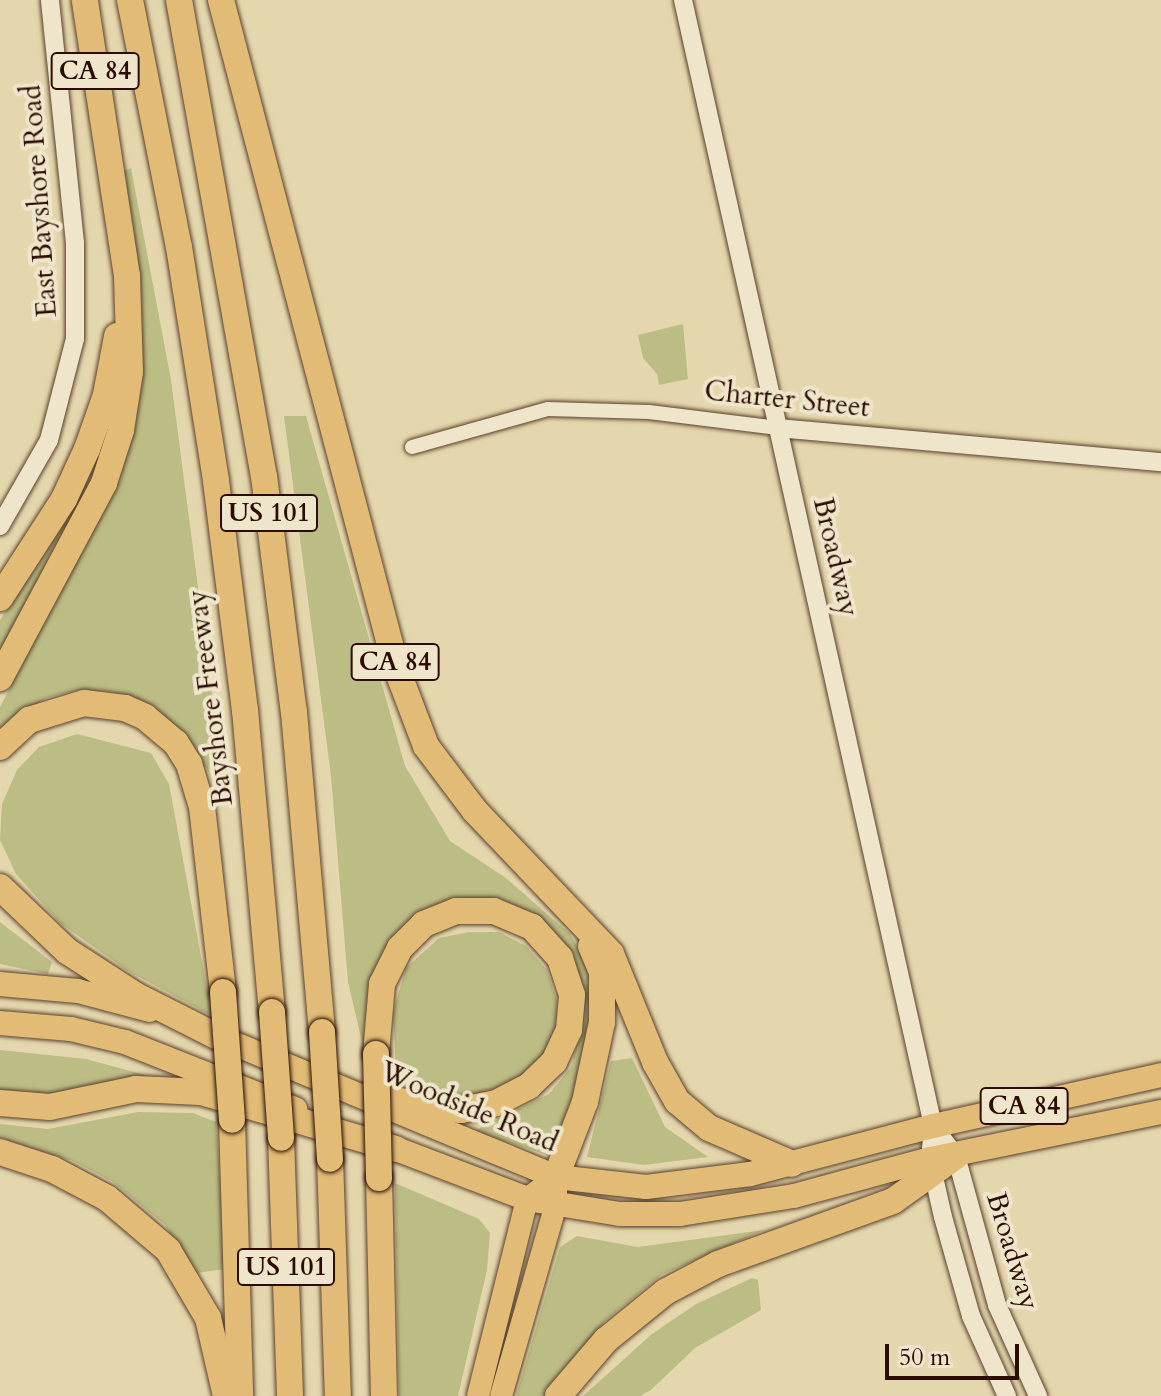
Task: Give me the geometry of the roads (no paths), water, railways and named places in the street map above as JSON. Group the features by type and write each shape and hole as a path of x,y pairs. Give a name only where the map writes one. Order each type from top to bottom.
{"highway":[{"name":"CA 84","path":"85,0 105,142"},
{"name":"Bayshore Freeway","path":"130,0 179,247 216,481 245,710 281,1138 290,1396"},
{"name":"US 101","path":"179,0 264,476 295,726 322,1032 330,1159 338,1396"},
{"name":"CA 84","path":"221,0 415,722 454,787 582,922"},
{"path":"0,598 64,499 106,395 119,309 105,142"},
{"path":"0,678 92,509 121,430 130,372 130,309 105,142"},
{"path":"0,747 29,720 84,703 115,706 145,717 176,743 189,764 202,807 223,992 232,1120 240,1396"},
{"path":"0,887 67,951 135,995 216,1036"},
{"path":"367,1096 461,1110 496,1103 529,1086 554,1062 569,1030 572,995 560,958 532,927 494,911 456,911 424,924 400,948 382,984 376,1054 379,1178 384,1396"},
{"path":"582,922 611,954 655,1062 677,1101 709,1128 792,1164"},
{"path":"556,1177 585,1102 602,1022 602,972 582,922"},
{"name":"Woodside Road","path":"0,984 107,997 367,1096 556,1177 646,1187 707,1181 792,1164 933,1126 1161,1075"},
{"path":"0,1023 71,1029 125,1042 396,1149"},
{"path":"0,1103 50,1107 116,1092 189,1091 396,1149"},
{"name":"CA 84","path":"396,1149 527,1199 620,1214 711,1211 794,1196 1161,1112"},
{"path":"0,1152 52,1169 107,1198 168,1250 208,1318 226,1396"},
{"path":"558,1396 620,1327 674,1287 741,1255 893,1201 940,1163"}],"main road":[{"path":"478,1396 527,1199 556,1177"},
{"path":"501,1396 556,1204 556,1177"}],"street":[{"name":"East Bayshore Road","path":"0,526 53,430 76,329 75,243 50,0"},
{"name":"Broadway","path":"683,0 933,1126 971,1316 1007,1396"},
{"name":"Charter Street","path":"412,447 548,409 649,412 778,428 1161,462"},
{"name":"Broadway","path":"933,1126 940,1163 997,1305 1038,1396"}]}
